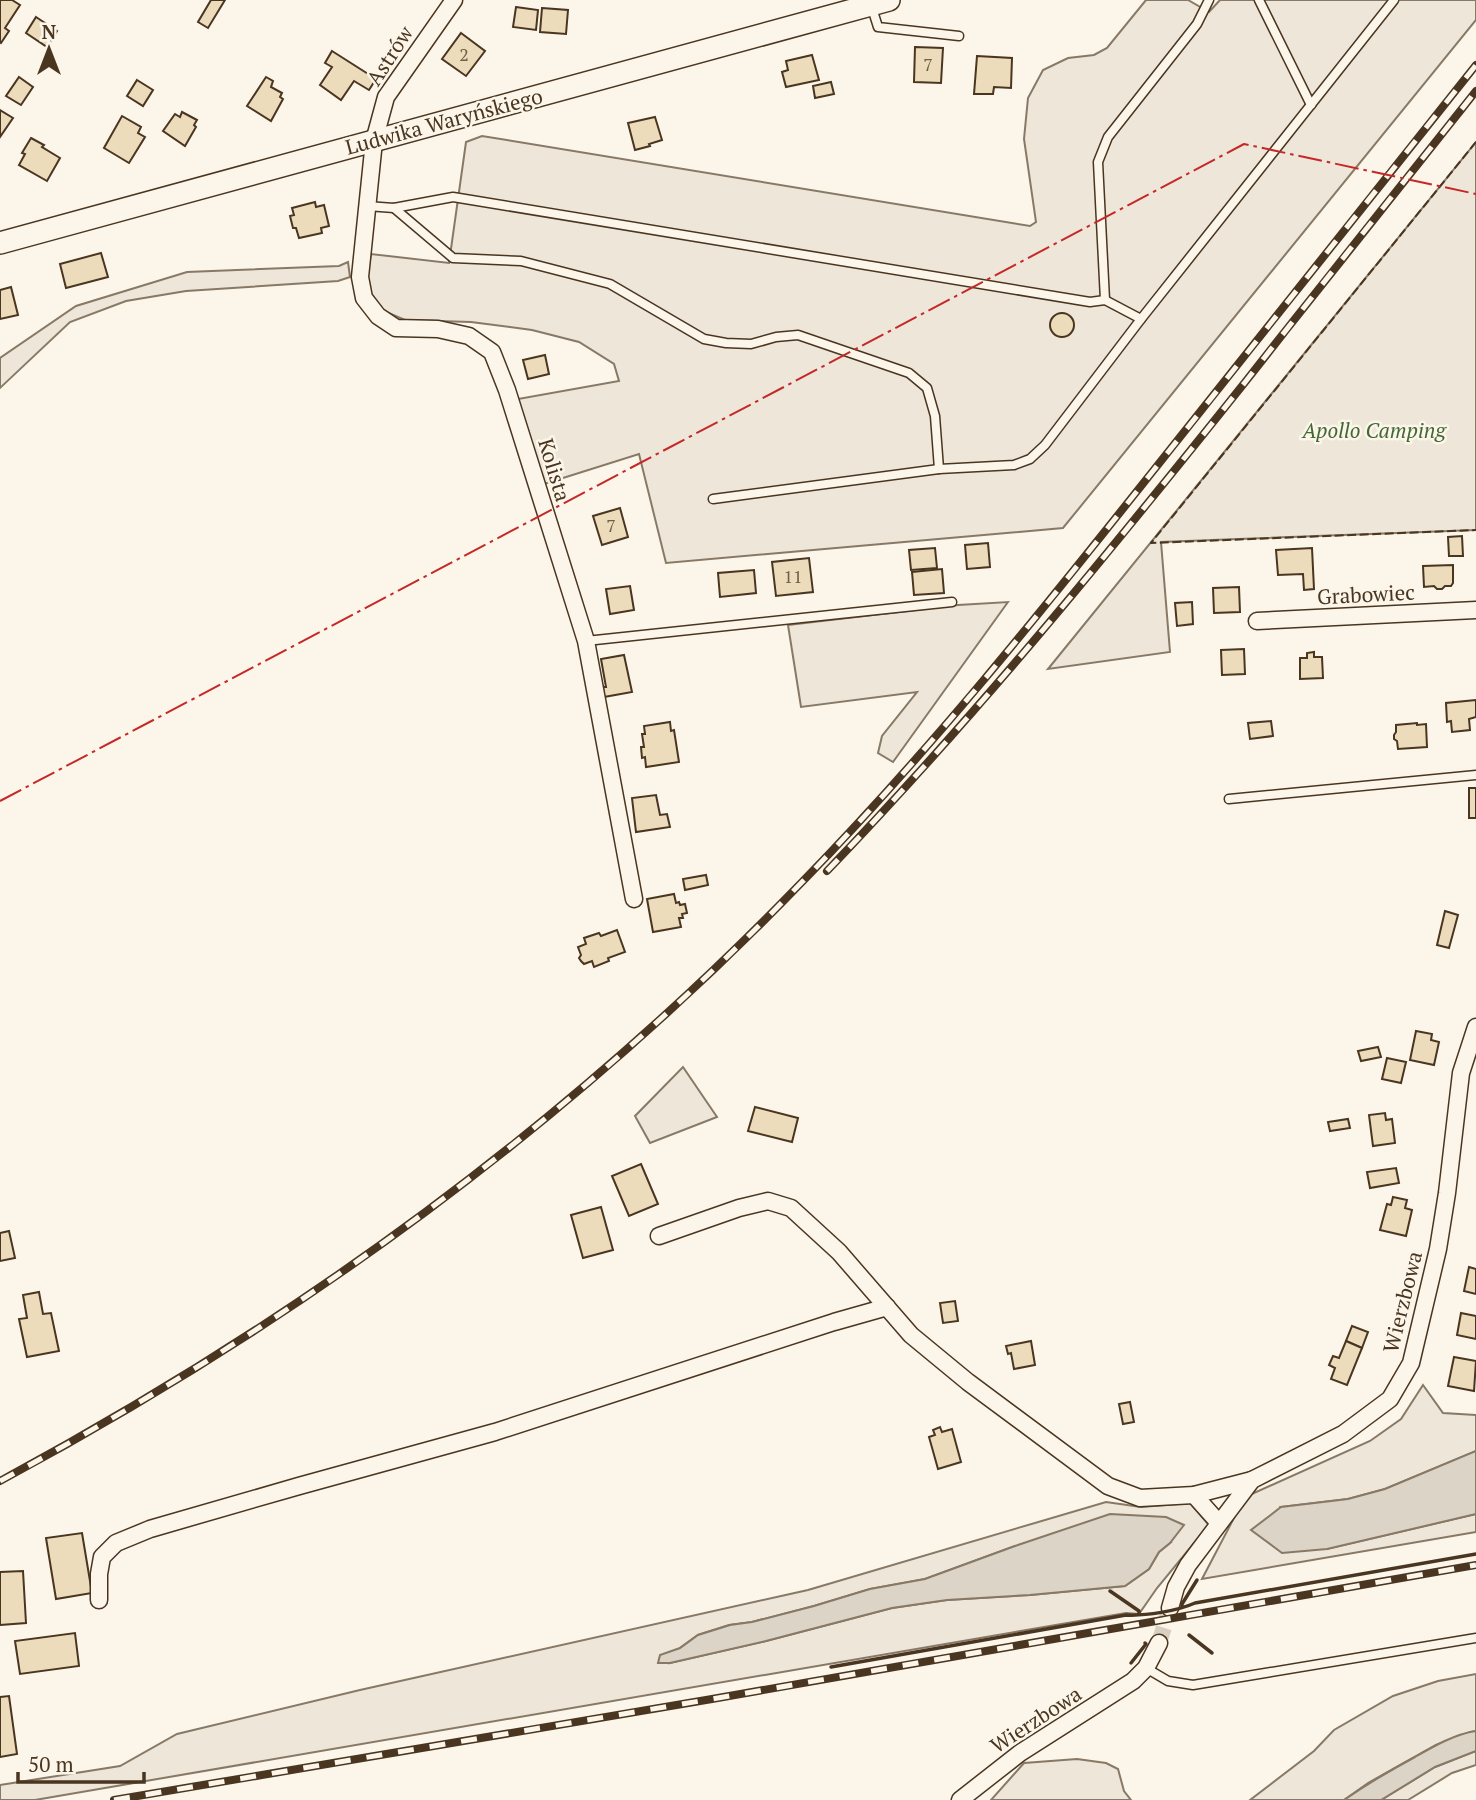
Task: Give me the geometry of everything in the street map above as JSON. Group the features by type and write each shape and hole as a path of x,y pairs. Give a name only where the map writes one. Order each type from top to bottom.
{"street":[{"name":"Astrów","path":"374,141 386,97 454,0"},
{"name":"Ludwika Waryńskiego","path":"0,243 880,2"},
{"name":"Kolista","path":"374,141 360,277 364,298 378,316 396,328 438,329 469,336 492,352 507,390 586,641 634,898"},
{"name":"Grabowiec","path":"1258,621 1476,610"},
{"name":"Wierzbowa","path":"1170,1608 1176,1587 1188,1565 1252,1480 1343,1434 1390,1399 1411,1363 1438,1249 1461,1073 1476,1027"},
{"path":"659,1236 768,1200 791,1209 839,1252 911,1335 968,1382 1108,1486 1140,1498 1194,1495 1252,1480"},
{"path":"99,1600 102,1557 116,1543 150,1530 495,1432 887,1307"},
{"path":"1194,1495 1219,1523"},
{"name":"Wierzbowa","path":"960,1800 1020,1753 1133,1681 1146,1668 1159,1643"}],"lane":[{"path":"1105,300 1098,162 1108,137 1197,24 1209,0"},
{"path":"1259,0 1311,105"},
{"path":"713,499 939,469 1014,465 1030,459 1045,445 1140,319 1394,0"},
{"path":"880,2 878,27 959,36"},
{"path":"367,206 394,208 453,197 1076,300 1105,300 1140,319"},
{"path":"394,208 453,258 521,261 610,284 704,339 726,344 751,344 776,337 798,335 909,373 927,388 935,416 939,469"},
{"path":"586,641 952,601"},
{"path":"1229,799 1476,775"},
{"path":"1146,1668 1168,1681 1193,1685 1476,1638"}],"green space":[{"path":"1146,0 1188,0 1209,12 1220,0 1476,0 1476,20 1063,528 666,563 639,454 544,484 518,399 619,381 614,364 579,342 532,330 471,322 405,320 384,311 371,293 367,277 371,254 449,263 466,142 482,136 1030,226 1036,222 1024,139 1028,98 1043,70 1068,58 1094,55 1107,48"},
{"name":"Apollo Camping","path":"1476,142 1476,530 1161,542 1170,652 1048,669"},
{"path":"348,262 350,277 338,281 186,291 126,301 70,322 0,388 0,358 76,306 187,272 339,266"},
{"path":"1008,602 893,762 878,753 882,736 917,692 801,707 788,625 958,605"},
{"path":"683,1067 717,1117 650,1143 635,1116"},
{"path":"1423,1385 1443,1413 1476,1415 1476,1451 1385,1489 1348,1499 1281,1507 1327,1549 1476,1514 1476,1532 1202,1579 1245,1497 1370,1441 1401,1419"},
{"path":"1106,1502 1141,1507 1190,1503 1209,1525 1139,1614 1126,1613 35,1800 0,1800 0,1785 120,1766 177,1734 360,1690 808,1590","holes":["1170,1543 1159,1552 1149,1569 1125,1586 947,1600 892,1608 670,1663 680,1648 698,1635 870,1589 925,1579 1015,1546"]},
{"path":"1476,1674 1476,1731 1436,1745 1368,1783 1344,1800 1250,1800 1314,1751 1334,1730 1393,1696 1438,1681"},
{"path":"1476,1751 1476,1765 1452,1773 1408,1800 1381,1800 1435,1767"},
{"path":"1077,1759 1106,1763 1118,1769 1124,1791 1131,1800 991,1800 1024,1763"}],"shaded area":[{"path":"1476,1451 1476,1514 1327,1549 1282,1553 1251,1530 1281,1507 1348,1499 1385,1489"},
{"path":"1110,1514 1166,1517 1184,1525 1159,1552 1149,1569 1125,1586 947,1600 892,1608 766,1641 670,1663 658,1663 660,1655 680,1648 698,1635 870,1589 925,1579"},
{"path":"1476,1731 1476,1751 1435,1767 1381,1800 1344,1800 1437,1745"}],"building":[{"path":"0,0 12,0 20,5 5,28 9,31 1,43 0,42"},
{"path":"211,0 225,0 208,28 198,22"},
{"path":"516,7 538,10 536,30 513,27"},
{"path":"542,8 568,10 566,34 540,32"},
{"path":"36,17 57,31 47,47 26,33"},
{"path":"461,33 485,51 466,76 442,59"},
{"path":"915,47 943,48 941,83 914,82"},
{"path":"332,51 376,79 369,90 354,81 341,100 320,85 332,67 325,63"},
{"path":"812,55 819,80 786,87 782,72 788,70 786,61"},
{"path":"977,56 1012,58 1011,88 994,87 993,94 974,94"},
{"path":"19,77 33,87 21,105 6,96"},
{"path":"266,77 273,81 271,87 282,93 280,97 283,99 271,121 247,106"},
{"path":"137,80 153,90 143,106 127,96"},
{"path":"831,82 834,94 815,98 813,86"},
{"path":"0,110 13,118 0,137"},
{"path":"182,112 197,120 185,146 163,131 175,114 180,117"},
{"path":"122,116 141,127 138,133 145,137 129,163 104,148"},
{"path":"655,117 662,140 635,150 628,123"},
{"path":"31,138 60,158 47,181 19,165 25,154 22,153"},
{"path":"315,202 316,207 324,205 329,226 321,228 322,233 299,238 290,216 294,215 292,208"},
{"path":"101,253 108,277 66,288 60,264"},
{"path":"11,287 18,315 0,319 0,290"},
{"path":"1062,313 1071,316 1074,325 1071,334 1062,337 1053,334 1050,325 1053,316"},
{"path":"545,355 549,374 528,379 523,360"},
{"path":"620,508 628,537 602,545 593,516"},
{"path":"1462,536 1463,556 1449,556 1448,537"},
{"path":"988,543 990,567 967,569 965,545"},
{"path":"935,548 937,568 911,570 909,550"},
{"path":"1312,548 1314,589 1304,590 1303,574 1278,575 1276,550"},
{"path":"809,558 813,592 776,596 772,562"},
{"path":"1453,565 1451,586 1442,589 1424,587 1423,566"},
{"path":"942,569 944,593 914,595 912,572"},
{"path":"754,570 756,593 720,597 718,573"},
{"path":"630,586 634,610 610,614 606,589"},
{"path":"1239,587 1240,612 1214,613 1213,588"},
{"path":"1192,602 1193,624 1177,626 1175,603"},
{"path":"1244,649 1245,674 1222,675 1221,650"},
{"path":"1314,652 1314,657 1322,657 1323,678 1300,679 1300,658 1307,658 1307,653"},
{"path":"624,655 632,692 604,697 603,687 606,687 601,659"},
{"path":"1476,700 1476,717 1469,719 1470,730 1452,732 1451,721 1447,722 1446,703"},
{"path":"1271,721 1273,736 1250,739 1248,723"},
{"path":"670,722 671,731 674,730 679,762 646,767 641,747 644,747 644,726"},
{"path":"1426,724 1427,747 1398,749 1394,739 1396,725"},
{"path":"1469,788 1476,788 1476,818 1469,818"},
{"path":"656,795 660,815 667,814 670,827 636,832 632,798"},
{"path":"706,875 708,885 685,890 683,879"},
{"path":"674,894 676,903 685,904 687,913 682,914 683,918 679,918 681,927 653,932 647,899"},
{"path":"1445,911 1458,915 1449,948 1437,945"},
{"path":"617,930 625,952 594,967 592,961 584,964 581,961 578,947 586,944 584,938"},
{"path":"1416,1031 1432,1034 1431,1040 1439,1042 1434,1065 1410,1060"},
{"path":"1378,1047 1381,1057 1361,1061 1358,1051"},
{"path":"1387,1058 1406,1062 1401,1083 1382,1079"},
{"path":"755,1107 798,1118 792,1142 748,1131"},
{"path":"1385,1113 1386,1120 1392,1119 1395,1143 1373,1146 1369,1115"},
{"path":"1348,1119 1350,1128 1330,1131 1328,1122"},
{"path":"641,1164 658,1204 629,1216 612,1176"},
{"path":"1396,1168 1399,1183 1370,1188 1367,1172"},
{"path":"1393,1197 1407,1200 1405,1208 1412,1210 1406,1236 1380,1230 1387,1204 1391,1205"},
{"path":"601,1207 613,1250 583,1258 571,1215"},
{"path":"9,1231 15,1258 0,1261 0,1233"},
{"path":"1469,1267 1476,1269 1476,1294 1464,1291"},
{"path":"39,1292 43,1314 51,1313 59,1351 27,1357 19,1319 27,1318 23,1295"},
{"path":"955,1301 958,1321 943,1323 940,1303"},
{"path":"1461,1313 1476,1316 1476,1339 1457,1335"},
{"path":"1352,1326 1368,1332 1362,1348 1346,1341"},
{"path":"1031,1341 1035,1365 1014,1369 1011,1353 1008,1354 1006,1346"},
{"path":"1346,1341 1362,1348 1347,1385 1331,1379 1335,1368 1329,1365 1333,1356 1339,1358"},
{"path":"1454,1357 1476,1361 1474,1391 1448,1386"},
{"path":"1130,1402 1134,1422 1123,1424 1119,1404"},
{"path":"940,1427 942,1432 952,1429 961,1462 938,1469 929,1437 935,1435 933,1430"},
{"path":"82,1533 92,1593 56,1599 46,1538"},
{"path":"23,1571 26,1623 0,1625 0,1572"},
{"path":"75,1633 79,1666 20,1674 15,1641"},
{"path":"9,1696 17,1754 0,1757 0,1697"}],"tunnel":[{"path":"1159,1643 1170,1608"}],"railway":[{"path":"0,1481 111,1419 218,1354 323,1285 524,1136 620,1055 713,971 850,832 940,732 1111,524 1476,65"},
{"path":"827,871 990,692 1094,569 1476,91"},
{"path":"114,1800 712,1699 1476,1565"}],"fence":[{"path":"1476,142 1151,543 1476,530"}],"wall":[{"path":"831,1667 1126,1615 1161,1612 1195,1603 1476,1554"},
{"path":"1182,1606 1197,1580"},
{"path":"1110,1591 1139,1611 1139,1614"},
{"path":"1189,1635 1212,1653"},
{"path":"1131,1663 1145,1643"}],"power":[{"path":"0,801 1244,144 1476,194"}]}
